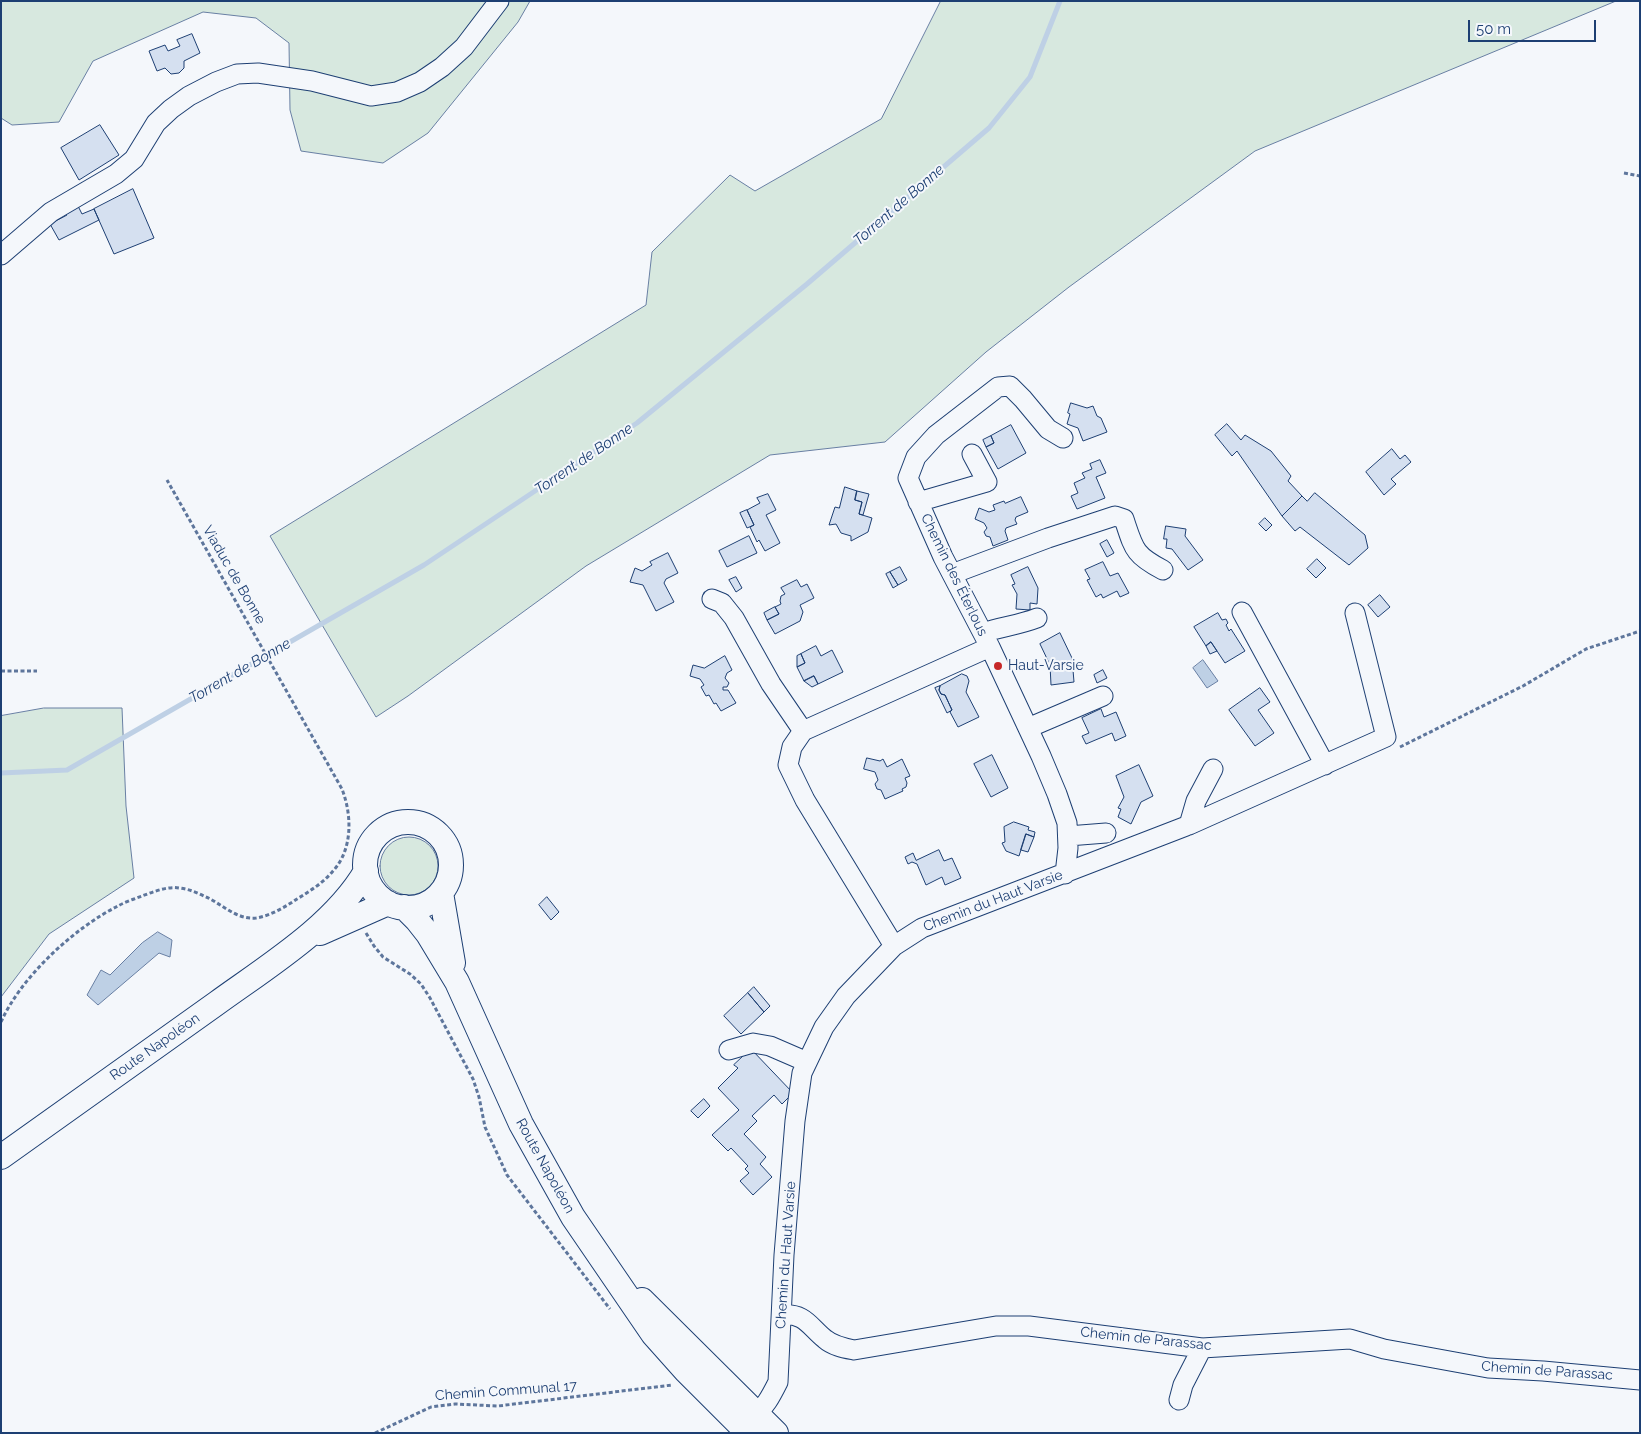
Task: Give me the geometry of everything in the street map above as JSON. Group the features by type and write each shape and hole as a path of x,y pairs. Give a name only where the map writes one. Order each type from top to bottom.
{"main road":[{"path":"408,822 422,824 434,830 444,840 450,853 451,867 448,880 441,892 430,902 418,907 396,905 378,895 370,884 366,871 368,848 374,839 383,830 395,824 408,822"},
{"name":"Route Napoléon","path":"300,943 346,898 366,871"},
{"name":"Route Napoléon","path":"441,892 450,951 458,982 486,1048 530,1141 573,1217 605,1263"},
{"name":"Route Napoléon","path":"5,1154 300,943 332,926 396,905 418,920 458,982"},
{"path":"605,1263 680,1378 753,1423 776,1433"},
{"path":"605,1263 753,1423"}],"street":[{"path":"1,255 51,212 116,174 134,159 161,118 189,96 216,82 237,74 258,73 312,81 371,96 397,92 420,82 442,67 464,48 499,1"},
{"name":"Chemin des Éterlous","path":"1063,438 1048,429 1024,399 1010,386 998,387 936,435 916,457 908,478 952,574 1028,728 1057,794 1067,823 1068,848 1064,874"},
{"path":"918,502 987,482 972,454"},
{"path":"952,574 1048,538 1115,516 1124,518 1137,552 1147,561 1163,570"},
{"path":"712,599 722,603 734,618 771,684 803,731"},
{"path":"1242,612 1325,764"},
{"path":"1355,613 1386,737"},
{"path":"894,946 805,800 788,765 792,747 803,731 986,640 1001,627 1019,625 1037,618"},
{"path":"1028,728 1103,696"},
{"name":"Chemin du Haut Varsie","path":"753,1423 771,1398 778,1382 784,1255 795,1120 802,1073 824,1027 846,996 894,946 922,928 1189,825 1386,737"},
{"path":"1189,825 1196,801 1213,769"},
{"path":"1068,836 1106,832"},
{"path":"729,1050 753,1042 770,1046 806,1062"},
{"name":"Chemin de Parassac","path":"782,1315 790,1314 799,1317 809,1322 826,1340 840,1347 854,1350 996,1326 1030,1326 1202,1348 1350,1339 1384,1349 1488,1368 1543,1370 1640,1380"},
{"path":"1179,1400 1183,1385 1202,1348"}],"path":[{"path":"1624,173 1640,176"},
{"name":"Viaduc de Bonne","path":"1,1022 16,993 39,968 80,929 118,906 157,891 176,887 188,889 205,896 241,916 255,918 286,906 318,885 335,870 343,855 350,827 347,801 326,759 167,480"},
{"path":"1386,737 1399,747 1523,686 1586,649 1640,631"},
{"path":"1,671 37,671"},
{"name":"Chemin Communal 17","path":"375,1433 431,1407 455,1404 498,1406 680,1378"}],"shaded area":[{"path":"1,1 530,1 518,22 428,133 383,163 301,151 290,110 289,43 256,18 203,12 93,61 59,122 12,125 1,118"},
{"path":"941,1 1616,1 1255,151 1069,287 986,352 885,442 770,455 586,566 408,696 376,717 270,536 646,305 652,252 730,175 755,191 881,119"},
{"path":"44,708 122,708 126,806 134,878 49,934 1,997 1,716"},
{"path":"409,837 420,839 433,850 438,866 436,877 425,890 409,895 398,893 385,882 380,866 382,855 393,842"}],"water":[{"path":"1203,660 1218,681 1207,688 1193,668"},
{"path":"158,932 172,940 170,957 159,953 98,1005 87,995 101,970 110,975 142,943"}],"building":[{"path":"192,34 200,53 184,61 184,68 179,73 171,74 165,68 157,71 149,51 165,45 168,51 180,46 177,40"},
{"path":"100,125 119,155 79,180 61,148"},
{"path":"133,189 154,238 114,254 94,209"},
{"path":"77,204 82,214 94,209 99,220 59,240 50,224 67,215 64,212"},
{"path":"1071,403 1087,408 1093,406 1107,432 1083,441 1078,428 1067,424"},
{"path":"1227,424 1241,440 1245,435 1271,451 1291,476 1288,481 1302,496 1282,516 1237,451 1232,456 1215,435"},
{"path":"1011,425 1026,453 998,469 986,447 994,443 991,436"},
{"path":"991,436 994,443 986,447 983,440"},
{"path":"1392,449 1400,459 1405,455 1411,462 1391,479 1396,484 1384,495 1366,472"},
{"path":"1100,460 1106,473 1096,477 1105,498 1077,509 1071,496 1078,493 1074,483 1085,478 1082,473 1092,469 1090,464"},
{"path":"845,487 857,491 855,500 862,502 859,514 872,518 868,532 851,541 851,536 841,533 836,524 829,525 835,507 839,508"},
{"path":"857,491 869,494 863,515 859,514 862,502 855,500"},
{"path":"1315,493 1365,535 1368,548 1349,565 1300,527 1295,531 1282,516 1302,496 1307,501"},
{"path":"768,494 776,510 766,515 780,543 765,551 759,540 757,542 750,527 754,525 747,510 760,503 757,498"},
{"path":"1021,497 1028,512 1016,517 1017,524 1006,528 1008,540 993,546 990,537 986,536 984,532 987,528 984,523 975,519 979,508 989,512 995,510 993,505"},
{"path":"747,510 754,525 747,528 740,513"},
{"path":"1265,518 1272,525 1266,531 1259,524"},
{"path":"1166,526 1186,529 1185,536 1203,560 1188,570 1172,549 1166,548 1167,539 1164,539"},
{"path":"749,536 757,553 727,567 719,551"},
{"path":"1107,540 1114,553 1107,557 1100,544"},
{"path":"668,553 678,573 666,579 664,583 674,602 656,611 643,585 630,582 635,568 642,571 652,565 650,562"},
{"path":"1317,559 1326,568 1316,578 1307,569"},
{"path":"1103,562 1110,576 1118,573 1129,593 1120,597 1117,591 1103,598 1101,594 1096,597 1087,580 1090,579 1085,570"},
{"path":"900,567 907,580 898,585 890,572"},
{"path":"1028,567 1038,588 1037,604 1030,603 1030,610 1016,609 1017,594 1012,585 1015,584 1011,575"},
{"path":"890,572 898,585 893,588 886,574"},
{"path":"736,577 742,588 736,592 729,580"},
{"path":"797,580 801,587 807,584 814,598 800,605 803,612 800,621 775,634 767,620 779,614 775,607 781,604 781,596 785,594 781,588"},
{"path":"1380,595 1390,607 1378,617 1368,605"},
{"path":"775,607 779,614 767,620 764,613"},
{"path":"1218,613 1222,620 1226,619 1229,631 1231,629 1245,651 1225,663 1211,642 1206,646 1194,627"},
{"path":"1060,633 1072,658 1074,682 1051,685 1050,665 1040,644"},
{"path":"1211,642 1217,651 1210,654 1206,646"},
{"path":"816,646 821,656 832,650 843,672 818,684 814,676 804,681 797,667 805,663 801,654"},
{"path":"801,654 805,663 797,667 797,656"},
{"path":"725,656 732,670 727,673 725,678 729,683 727,687 723,687 723,690 728,690 736,703 721,711 709,695 706,696 701,687 704,685 700,679 690,676 693,665 704,668"},
{"path":"1103,670 1107,678 1097,683 1094,675"},
{"path":"962,674 967,676 969,681 966,692 979,717 958,727 950,712 952,710 945,695 941,694 939,690 940,686"},
{"path":"814,676 818,684 812,687 804,681"},
{"path":"940,686 941,694 945,695 952,710 947,713 935,688"},
{"path":"1260,688 1270,702 1258,710 1274,733 1255,746 1229,710"},
{"path":"1101,709 1104,717 1116,712 1126,736 1115,741 1112,733 1086,744 1082,736 1089,733 1082,718"},
{"path":"992,755 1008,788 991,797 974,764"},
{"path":"867,758 880,761 883,759 887,767 902,759 910,776 905,778 907,783 906,787 902,789 903,791 885,799 881,790 877,789 875,784 878,780 875,772 864,769"},
{"path":"1139,765 1153,796 1141,802 1131,824 1118,817 1121,809 1118,808 1124,797 1116,776"},
{"path":"1014,822 1029,827 1028,830 1035,832 1034,837 1026,834 1019,856 1006,851 1002,843 1005,842 1004,827"},
{"path":"1026,834 1034,837 1028,852 1021,850"},
{"path":"939,850 944,861 952,858 961,878 945,885 942,877 926,885 917,864 912,862 908,864 905,857 913,853 916,860"},
{"path":"547,897 559,912 551,920 539,905"},
{"path":"754,987 770,1006 764,1012 748,993"},
{"path":"748,993 764,1012 741,1034 724,1016"},
{"path":"751,1049 793,1093 782,1104 774,1095 752,1116 757,1121 744,1134 766,1157 760,1164 772,1177 753,1195 740,1181 749,1173 745,1169 748,1166 731,1148 728,1151 712,1135 739,1110 718,1088 738,1068 734,1065"},
{"path":"704,1099 710,1106 698,1118 691,1111"}],"waterway":[{"name":"Torrent de Bonne","path":"1,773 67,770 424,565 637,423 807,284 989,128 1030,77 1060,1"}],"place":[{"name":"Haut-Varsie","path":"998,666"}]}
